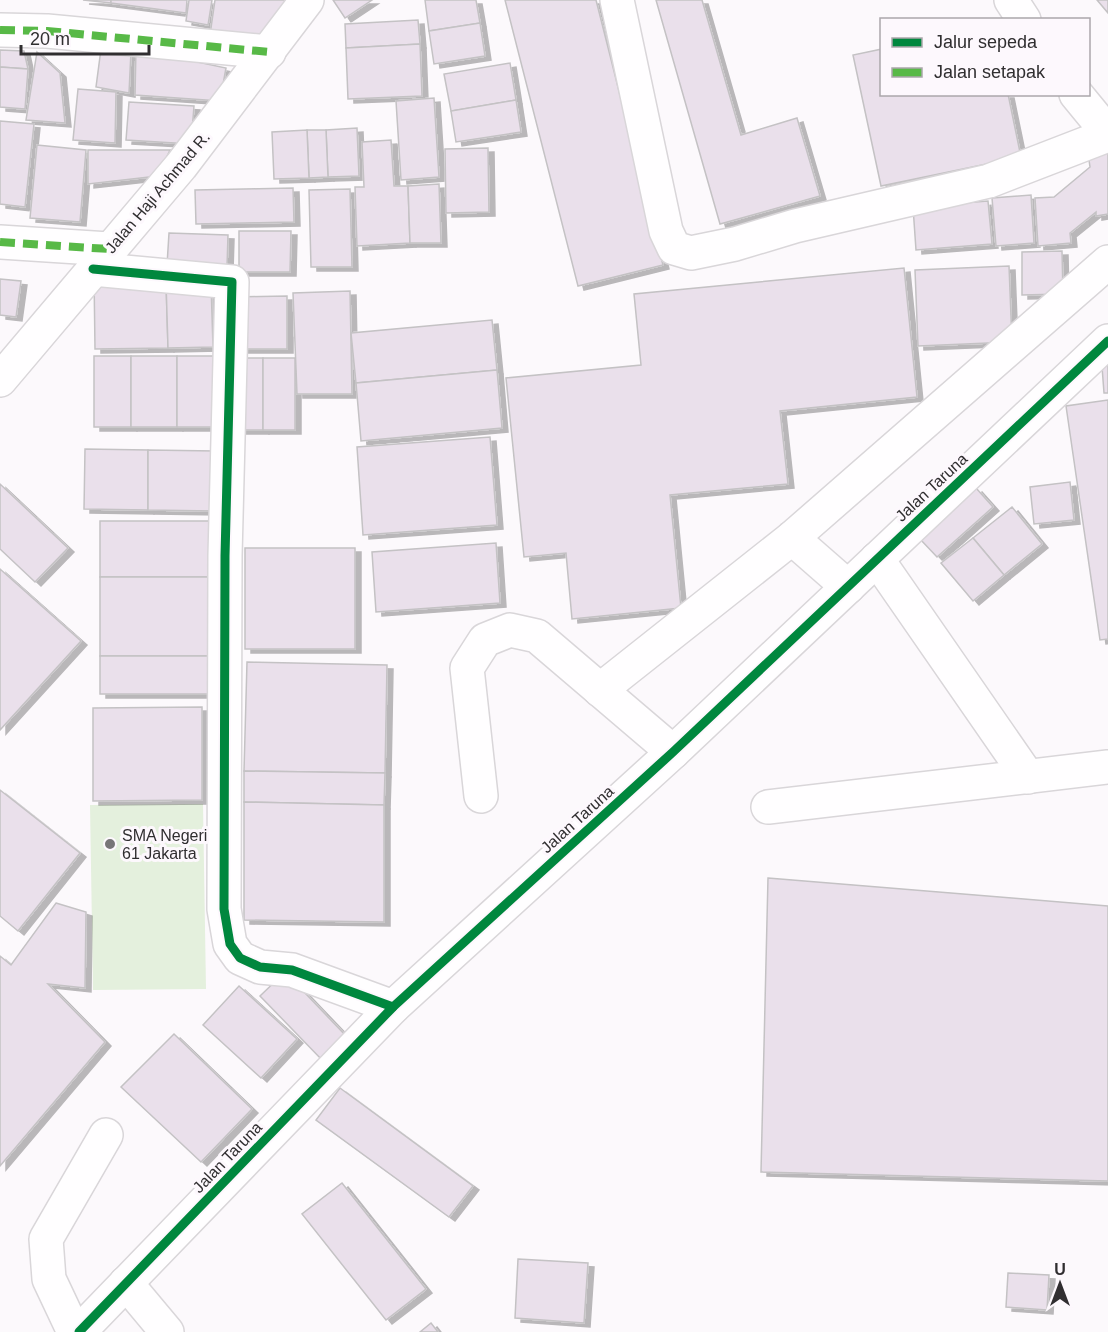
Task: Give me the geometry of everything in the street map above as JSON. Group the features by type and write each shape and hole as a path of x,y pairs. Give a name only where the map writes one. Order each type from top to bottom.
{"street":[{"name":"Jalan Haji Achmad R.","path":"0,380 181,166 307,0"},
{"path":"617,0 666,231 674,248 692,253 735,244 795,226 990,181 1108,134 1078,96"},
{"path":"1011,0 1023,18"},
{"path":"0,30 47,31 269,52"},
{"path":"0,242 232,282 225,556 224,909 230,944 240,958 260,967 292,970 393,1007"},
{"path":"600,690 792,538 1108,262"},
{"name":"Jalan Taruna","path":"79,1332 393,1007 673,752 1108,341"},
{"path":"792,538 848,587"},
{"path":"877,559 1028,777"},
{"path":"481,796 467,668 484,640 510,630 537,636 673,752"},
{"path":"768,807 1108,766"},
{"path":"74,1332 49,1280 46,1239 106,1136"},
{"path":"126,1283 166,1332"}],"green space":[{"path":"203,804 206,989 93,990 90,805"}],"building":[{"path":"83,0 111,0 111,3"},
{"path":"111,0 187,0 186,13 111,3"},
{"path":"189,0 212,0 208,25 186,21"},
{"path":"215,0 300,0 276,39 210,35"},
{"path":"333,0 372,0 345,18"},
{"path":"425,0 476,0 480,23 429,31"},
{"path":"505,0 596,0 663,265 578,286"},
{"path":"656,0 702,0 741,135 797,118 820,196 720,224"},
{"path":"1097,0 1108,0 1108,13"},
{"path":"418,20 420,44 346,48 345,24"},
{"path":"480,23 485,56 434,64 429,31"},
{"path":"420,44 422,96 348,99 346,48"},
{"path":"101,49 131,51 129,93 96,87"},
{"path":"136,49 226,68 220,101 135,95"},
{"path":"880,49 880,96 1008,96 1021,157 881,186 853,55"},
{"path":"0,50 24,51 28,69 0,67"},
{"path":"37,52 60,73 65,123 26,120"},
{"path":"510,63 516,100 451,111 444,74"},
{"path":"0,67 28,69 25,109 0,107"},
{"path":"78,89 116,92 115,143 73,140"},
{"path":"434,98 439,177 401,180 396,101"},
{"path":"516,100 521,132 456,142 451,111"},
{"path":"129,102 194,106 191,144 126,140"},
{"path":"0,121 34,124 25,207 0,204"},
{"path":"357,128 359,176 328,177 326,130"},
{"path":"307,130 326,130 328,177 309,178"},
{"path":"307,130 309,178 274,179 272,132"},
{"path":"391,140 394,186 408,186 410,243 357,246 355,187 364,187 362,142"},
{"path":"37,145 86,150 80,222 30,218"},
{"path":"488,148 489,212 446,213 445,149"},
{"path":"88,150 170,150 158,176 88,184"},
{"path":"1108,151 1108,214 1096,216 1096,212 1070,233 1071,243 1038,246 1035,198 1054,197 1090,167 1088,153"},
{"path":"439,184 441,243 410,243 408,186"},
{"path":"293,188 294,222 196,224 195,190"},
{"path":"350,189 352,267 311,267 309,190"},
{"path":"1031,195 1034,243 996,246 992,198"},
{"path":"988,201 992,244 916,250 913,207"},
{"path":"239,231 291,231 290,272 239,272"},
{"path":"169,233 228,235 227,267 167,265"},
{"path":"1062,251 1063,294 1022,295 1022,252"},
{"path":"1009,266 1012,342 918,346 915,270"},
{"path":"904,268 917,397 780,411 788,484 670,495 681,608 572,619 566,553 524,557 506,378 641,365 634,294"},
{"path":"94,275 166,282 168,348 95,349"},
{"path":"0,279 21,281 16,317 0,315"},
{"path":"166,282 211,283 213,347 168,348"},
{"path":"350,291 352,394 297,394 293,293"},
{"path":"287,296 287,349 234,349 233,297"},
{"path":"492,320 497,370 356,383 351,333"},
{"path":"1101,353 1108,353 1108,393 1104,393"},
{"path":"94,356 131,356 131,427 94,427"},
{"path":"131,356 177,356 177,427 131,427"},
{"path":"177,356 218,356 218,427 177,427"},
{"path":"234,358 263,358 263,430 234,430"},
{"path":"263,358 295,358 295,430 263,430"},
{"path":"497,370 502,428 361,441 356,383"},
{"path":"1108,400 1108,639 1100,640 1066,406"},
{"path":"490,437 497,525 363,535 357,447"},
{"path":"85,449 148,450 148,510 84,509"},
{"path":"148,450 215,451 214,511 148,510"},
{"path":"1070,482 1074,520 1034,524 1030,487"},
{"path":"0,484 68,548 35,582 0,549"},
{"path":"976,488 993,507 937,557 920,539"},
{"path":"1012,507 1042,544 1004,575 973,538"},
{"path":"100,521 215,521 215,577 100,577"},
{"path":"973,538 1004,575 973,601 941,563"},
{"path":"496,543 500,603 376,612 372,552"},
{"path":"245,548 355,548 355,649 245,649"},
{"path":"0,569 81,641 0,730"},
{"path":"100,577 215,577 215,656 100,656"},
{"path":"100,656 215,656 215,694 100,694"},
{"path":"247,662 387,665 385,773 244,771"},
{"path":"202,707 202,800 93,801 93,708"},
{"path":"244,771 385,773 384,805 244,802"},
{"path":"0,790 80,853 18,931 0,916"},
{"path":"244,802 384,805 384,922 244,920"},
{"path":"768,878 1108,906 1108,1181 761,1172"},
{"path":"56,903 86,912 85,988 48,984 105,1042 0,1166 0,956 11,965"},
{"path":"285,972 348,1038 323,1061 260,996"},
{"path":"239,986 297,1039 261,1078 203,1025"},
{"path":"174,1034 252,1109 201,1162 121,1087"},
{"path":"340,1088 473,1186 449,1217 316,1120"},
{"path":"342,1183 426,1289 386,1320 302,1214"},
{"path":"518,1259 588,1263 584,1323 515,1318"},
{"path":"1008,1273 1049,1275 1047,1310 1006,1307"},
{"path":"431,1323 438,1332 420,1332"}],"marked path":[{"path":"0,30 47,31 269,52"},
{"path":"0,242 109,249"}],"cycle path":[{"path":"93,269 232,282 225,556 224,909 230,944 240,958 260,967 292,970 393,1007"},
{"path":"79,1332 393,1007 673,752 1108,341"}],"place":[{"name":"SMA Negeri 61 Jakarta","path":"110,844"}]}
